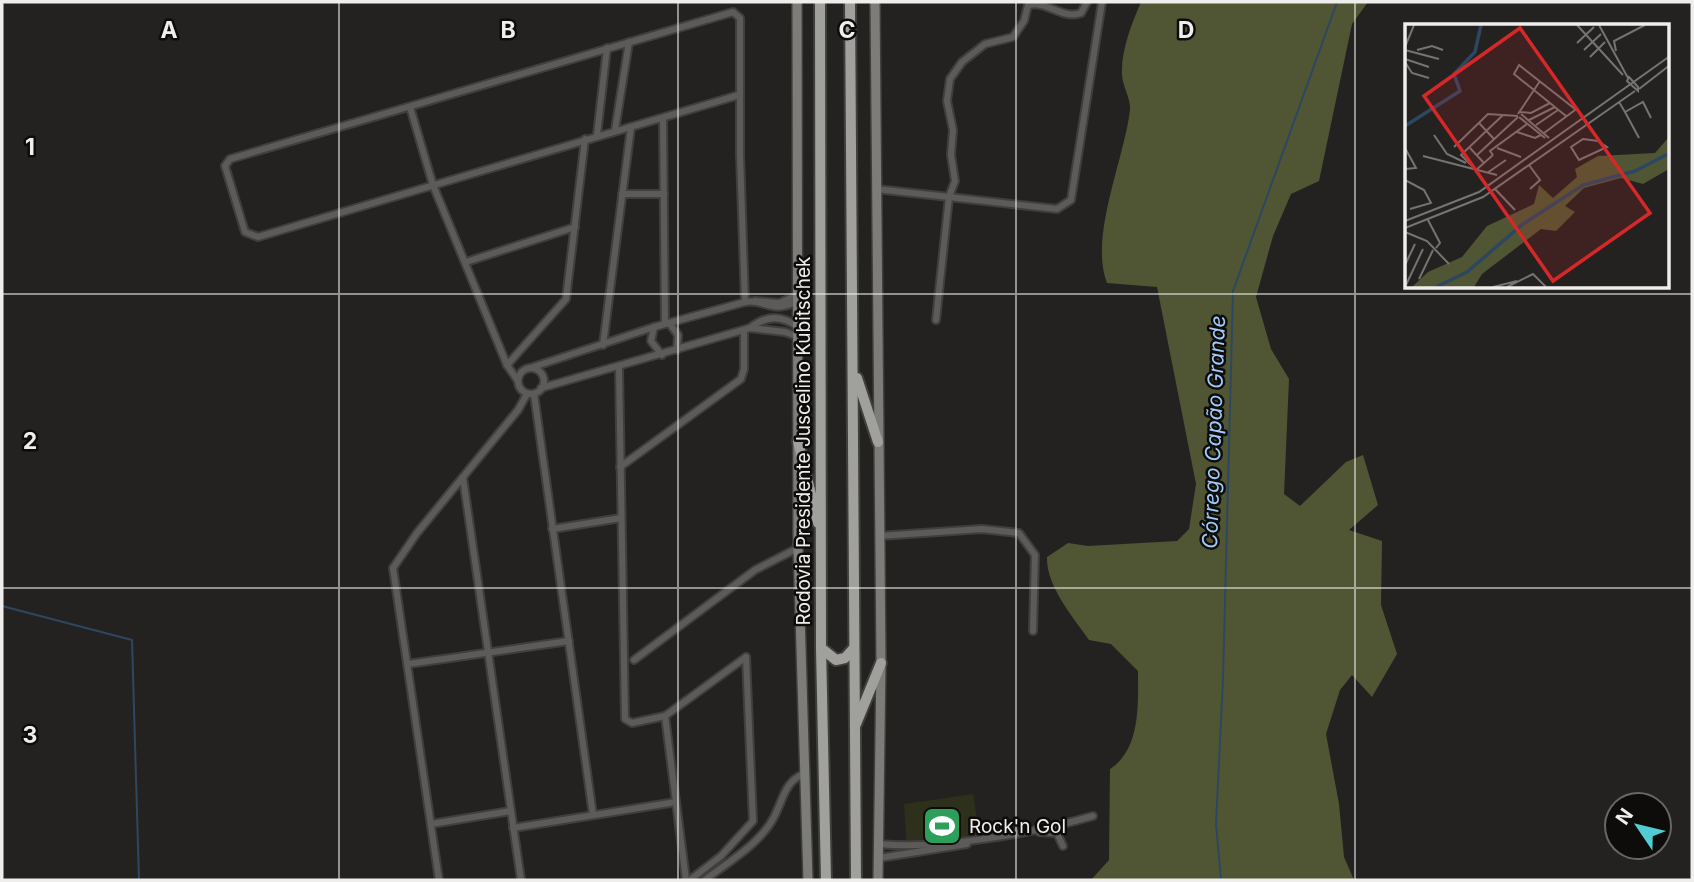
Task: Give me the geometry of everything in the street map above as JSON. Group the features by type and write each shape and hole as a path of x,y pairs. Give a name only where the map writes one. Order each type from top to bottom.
{"highway":[{"name":"Rodovia Presidente Juscelino Kubitschek","path":"821,2 821,648 826,880"},
{"path":"851,5 853,730 856,880"},
{"path":"853,368 878,442"},
{"path":"798,441 822,540"},
{"path":"821,648 836,660 845,658 854,648"},
{"path":"853,730 881,663"}],"main road":[{"path":"797,2 798,548 808,880"},
{"path":"875,2 881,663 878,880"}],"street":[{"path":"936,320 949,197 954,181 951,155 953,130 947,101 955,70 985,44 1013,37 1024,21 1028,5 1044,5 1070,16 1081,13 1087,2"},
{"path":"876,189 1057,209 1071,200 1102,2"},
{"path":"739,95 254,237 245,232 225,164 230,159 729,12 736,13 740,22 739,95 748,302"},
{"path":"615,130 629,42"},
{"path":"597,135 607,48"},
{"path":"410,107 433,185 507,365 518,382 531,394 593,815"},
{"path":"663,118 667,324 678,335 677,350"},
{"path":"603,345 631,127"},
{"path":"507,365 564,304 585,139"},
{"path":"622,194 664,194"},
{"path":"466,262 575,227"},
{"path":"518,382 526,370 654,327 748,302 779,303 799,297"},
{"path":"748,302 765,307 786,307 799,297"},
{"path":"764,319 765,307"},
{"path":"773,317 774,308"},
{"path":"439,880 393,568 417,533 531,394 541,388 619,368 747,329 773,317 787,319 799,332"},
{"path":"654,327 652,341 662,355"},
{"path":"747,329 799,332"},
{"path":"620,467 741,379 747,329"},
{"path":"507,365 541,373 541,388"},
{"path":"619,368 625,715 632,723 665,716 746,657 752,821 721,856 688,880 665,716"},
{"path":"463,478 521,880"},
{"path":"552,529 621,517"},
{"path":"879,536 982,529 1018,533 1035,555 1033,631"},
{"path":"634,660 755,570 798,548"},
{"path":"408,664 569,641"},
{"path":"705,880 762,834 775,815 790,782 805,774"},
{"path":"513,828 676,802"},
{"path":"431,824 511,811"},
{"path":"879,844 917,847 1066,824 1093,816"},
{"path":"879,858 1047,831 1057,832 1063,846"}],"green space":[{"path":"1141,2 1368,2 1352,24 1319,181 1291,194 1273,236 1256,297 1271,349 1289,379 1284,494 1300,506 1346,462 1363,455 1378,505 1349,530 1382,541 1381,605 1397,654 1372,697 1352,675 1340,690 1326,734 1339,804 1344,857 1354,880 1091,880 1109,860 1110,769 1127,750 1136,725 1138,671 1111,644 1089,640 1056,590 1047,557 1068,543 1088,546 1177,541 1189,529 1196,484 1157,287 1107,283 1103,264 1105,221 1130,110 1122,78 1123,56"},
{"name":"Rock'n Gol","path":"973,794 980,838 907,849 904,804"}],"waterway":[{"name":"Córrego Capão Grande","path":"1221,880 1216,824 1223,679 1233,291 1337,2"},
{"path":"2,606 132,640 139,880"}],"place":[{"name":"Rock'n Gol","path":"942,826"}]}
